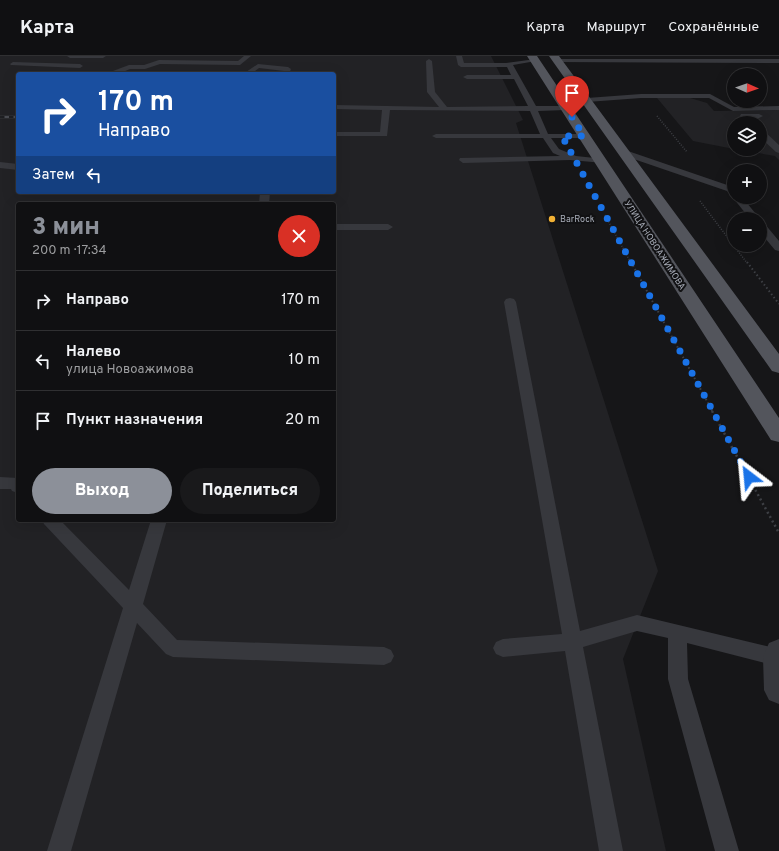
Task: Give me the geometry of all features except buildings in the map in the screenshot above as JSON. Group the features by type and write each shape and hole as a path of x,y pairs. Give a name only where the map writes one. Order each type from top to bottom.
{"main road":[{"name":"УЛИЦА НОВОАЖИМОВА","path":"533,58 779,435"},
{"path":"556,58 779,367"}],"street":[{"path":"778,654 779,690"}],"lane":[{"path":"70,56 103,56"},
{"path":"127,59 125,62 240,63 248,56"},
{"path":"459,56 461,65 509,65 533,58"},
{"path":"503,56 533,108 545,136 556,152 574,158"},
{"path":"556,58 779,61"},
{"path":"429,61 432,92 444,108"},
{"path":"13,64 145,67 155,63"},
{"path":"249,72 258,66 288,69 287,72"},
{"path":"116,72 129,67"},
{"path":"467,77 515,77"},
{"path":"587,100 641,96 710,96 733,109 779,108"},
{"path":"336,107 566,108"},
{"path":"336,134 384,134 386,108"},
{"path":"767,117 779,117"},
{"path":"436,136 584,136"},
{"path":"767,139 779,150"},
{"path":"626,153 727,188"},
{"path":"463,160 574,158 601,161"},
{"path":"0,165 16,167"},
{"path":"743,204 749,212"},
{"path":"336,227 388,227"},
{"path":"767,233 779,248"},
{"path":"510,302 611,851"},
{"path":"52,522 173,648 384,656"},
{"path":"59,851 158,522"},
{"path":"503,648 573,642 637,623 778,654"},
{"path":"677,632 678,679 727,851"}],"path":[{"path":"604,213 779,532"}],"shaded area":[{"path":"0,56 491,56 523,120 516,123 658,571 623,659 666,851 0,851"},
{"path":"657,98 690,98 707,103 714,111 779,110 779,160 775,156 767,155 767,116 727,116 727,148 693,141"}],"railway":[{"path":"0,117 16,117"}],"place":[{"name":"BarRock","path":"552,219"}],"route":[{"path":"572,117 584,136 562,136 749,477"}]}
